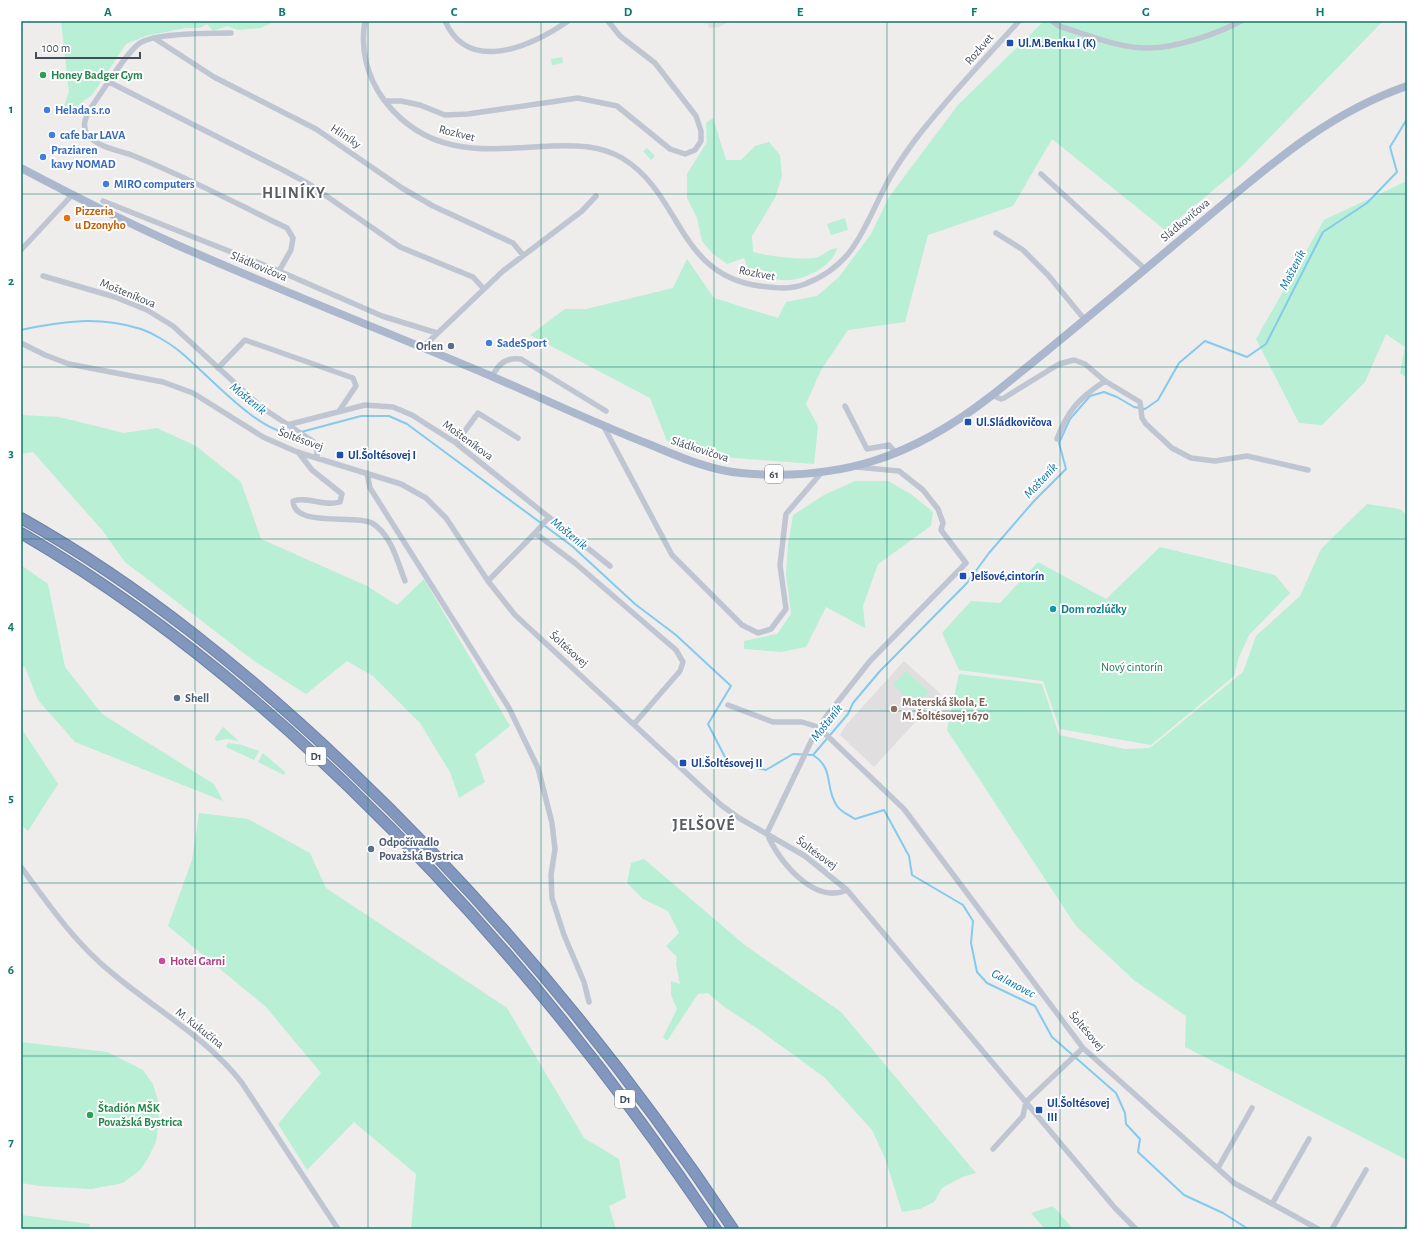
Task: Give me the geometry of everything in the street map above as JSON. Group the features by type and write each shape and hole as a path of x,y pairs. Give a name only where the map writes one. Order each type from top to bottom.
{"highway":[{"name":"D1","path":"21,518 134,588 216,650 286,710 387,805 496,922 580,1021 651,1112 733,1229"},
{"name":"D1","path":"21,534 87,573 124,598 208,661 280,722 382,820 488,930 570,1029 639,1118 716,1229"}],"main road":[{"name":"Sládkovičova","path":"21,168 72,194 99,203 174,244 688,461 723,471 777,474 822,472 854,467 896,453 946,430 1085,320 1296,145 1358,105 1407,86"}],"street":[{"path":"445,21 453,36 469,48 500,52 530,44 568,21"},
{"name":"Rozkvet","path":"386,101 401,101 420,105 445,115 468,114 578,98 617,106 670,149 685,154 695,150 701,141 702,131 700,122 696,116 655,63 620,36 608,21"},
{"name":"Rozkvet","path":"364,22 363,42 368,68 378,90 395,113 410,126 428,137 453,146 472,149 568,146 596,148 610,151 623,158 650,182 689,243 709,265 730,278 750,285 781,289 805,285 827,273 847,256 869,222 892,173 915,140 1019,21"},
{"path":"1052,21 1060,26 1112,43 1149,48 1191,41 1229,28 1241,21"},
{"path":"231,33 194,33 154,38 143,41 135,47 109,82 85,120 86,131 88,135 98,143 156,164 287,228 293,238 291,250 279,271"},
{"name":"Hliníky","path":"154,38 214,77 316,129 402,188 433,206 513,242 523,255"},
{"path":"109,82 309,184 400,247 473,276 484,289"},
{"path":"1041,174 1146,269"},
{"path":"21,250 72,194"},
{"path":"422,348 503,271 582,211 596,196"},
{"name":"Sládkovičova","path":"99,203 279,271 382,316 437,333"},
{"path":"996,233 1023,250 1048,275 1085,320"},
{"name":"Mošteníkova","path":"43,276 115,297 147,310 173,326 261,408 314,442 317,447 317,457"},
{"path":"218,368 245,340 353,378 356,386 339,411"},
{"name":"Šoltésovej","path":"21,343 45,355 69,364 163,382 193,393 263,437 298,452 401,484 426,498 446,518 488,581 515,615 721,805 812,861 847,890 1115,1208 1136,1229"},
{"path":"492,377 500,364 507,360 521,359 606,411"},
{"path":"992,395 1001,399 1004,398 1060,364 1074,360 1085,364 1105,381 1140,402 1142,418 1146,424 1172,448 1191,458 1215,461 1247,456 1308,470"},
{"path":"1056,439 1065,418 1085,394 1105,381"},
{"name":"Mošteníkova","path":"287,425 365,405 393,407 412,415 456,444 610,566"},
{"path":"845,406 867,449 889,445 893,447 896,453"},
{"path":"456,444 478,413 518,438"},
{"path":"604,426 672,555 742,625 758,633 771,629 786,609 780,565 786,514 822,472"},
{"path":"298,452 312,470 342,494 340,502 332,505 300,498 293,501 293,506 298,513 322,519 355,518 372,524 384,534 392,547 405,581"},
{"path":"847,890 838,894 831,894 811,887 779,857 772,846 767,833 818,727 870,661 966,563 941,530 943,523 938,509 923,490 899,471 854,467"},
{"path":"367,473 370,488 509,708 538,768 552,823 555,849 551,874 552,898 564,935 584,982 589,1002"},
{"path":"488,581 549,517"},
{"path":"535,533 575,563 676,650 683,662 680,671 634,724"},
{"name":"Šoltésovej","path":"728,705 773,722 802,722 818,727 904,809 1083,1048 1234,1183 1318,1229"},
{"name":"M. Kukučína","path":"21,867 63,925 88,953 226,1062 242,1083 338,1229"},
{"path":"21,880 29,878"},
{"path":"993,1149 1023,1116 1026,1102 1083,1048"},
{"path":"1218,1168 1252,1108"},
{"path":"1272,1204 1308,1140"},
{"path":"1332,1229 1366,1170"}],"shaded area":[{"path":"693,21 731,21 719,27 709,28 708,24"},
{"name":"Materská škola, E. M. Šoltésovej 1670","path":"904,661 941,694 874,767 840,735 846,725"}],"green space":[{"path":"61,21 277,21 260,28 238,30 227,26 213,31 207,24 200,28 185,28 146,36 126,44 92,95 81,103 73,113 63,109 69,92"},
{"path":"1044,21 1383,21 1241,167 1165,230 1052,139 1013,206 928,235 905,322 848,330 821,370 806,404 818,426 814,464 710,456 667,441 650,398 530,335 565,309 586,309 673,288 687,259 714,298 778,318 786,302 817,296 839,277 871,234 889,197 958,105"},
{"path":"562,57 563,63 552,65 551,59"},
{"path":"713,118 726,160 741,160 755,146 769,142 780,155 782,176 775,198 752,236 753,252 784,257 817,258 830,250 837,248 834,255 825,266 811,274 796,279 774,279 749,271 744,258 727,264 712,253 702,241 697,218 687,198 687,174 707,142 706,123"},
{"path":"647,148 655,156 651,160 643,151"},
{"path":"1407,181 1407,378 1400,373 1405,347 1386,334 1365,382 1322,425 1299,423 1256,339 1324,220"},
{"path":"845,218 848,230 831,235 827,224"},
{"path":"21,415 59,417 124,433 157,428 196,446 241,482 261,539 367,586 397,605 424,579 510,726 475,754 485,782 459,798 450,772 420,723 373,676 347,661 306,694 254,661 125,562 102,530 33,452 21,454"},
{"path":"855,481 888,481 911,494 933,512 931,526 878,564 863,606 865,628 826,607 806,647 781,652 744,649 744,641 777,634 791,614 786,574 788,545 793,515 824,495"},
{"path":"1367,504 1400,509 1407,515 1407,1160 1185,1047 1186,1016 1135,981 1076,926 947,730 959,674 1042,684 1059,735 1125,749 1150,748 1243,672 1256,636 1300,596 1321,549"},
{"name":"Nový cintorín","path":"1160,547 1275,575 1290,593 1249,635 1239,657 1234,676 1151,745 1060,729 1043,681 959,670 942,633 971,601 1000,603 1038,562 1106,599"},
{"path":"21,565 48,584 65,667 102,714 214,784 223,801 75,742 38,700 25,667 21,667"},
{"path":"906,671 929,692 916,706 893,685"},
{"path":"223,727 239,741 227,739 216,741 215,738"},
{"path":"21,728 58,784 28,831 21,825"},
{"path":"228,743 242,745 259,751 254,760 226,747"},
{"path":"263,753 285,772 284,775 258,762"},
{"path":"199,813 248,819 310,853 326,888 507,1008 584,1138 619,1159 626,1198 609,1206 616,1229 411,1229 416,1174 354,1122 307,1170 278,1124 321,1073 266,1007 168,926 192,860"},
{"path":"644,859 746,946 841,1012 976,1173 962,1177 942,1188 934,1202 920,1209 902,1212 885,1158 872,1130 824,1077 758,1029 723,1006 708,993 698,994 667,1041 663,1037 677,1009 671,995 671,981 680,984 676,964 677,957 666,946 679,933 668,911 643,899 627,883 631,863"},
{"name":"Štadión MŠK Považská Bystrica","path":"21,1042 107,1052 143,1070 153,1084 158,1101 159,1122 156,1142 140,1170 123,1183 91,1189 40,1186 21,1183"},
{"path":"1053,1206 1073,1229 1045,1229 1031,1213"},
{"path":"21,1215 90,1224 89,1229 21,1229"}],"waterway":[{"name":"Mošteník","path":"301,432 361,416 389,416 407,424 572,546 635,604 676,635 731,686 708,724 727,761 766,770 793,754 813,755 848,714 853,703 880,671 967,583 989,553 1034,501 1066,469 1059,443 1070,419 1090,396 1104,392 1117,397 1134,407 1145,409 1158,400 1179,363 1205,341 1247,357 1266,344 1323,232 1367,203 1397,172 1390,147 1407,119"},
{"name":"Mošteník","path":"21,330 51,324 81,321 110,322 141,329 160,338 178,350 234,402 251,415 268,426 283,432 297,433"},
{"name":"Galanovec","path":"813,755 820,760 827,772 833,799 837,806 843,812 855,819 884,810 909,856 912,875 963,905 973,921 971,943 977,972 987,983 1035,1006 1052,1037 1116,1093 1125,1113 1126,1124 1140,1139 1138,1152 1184,1195 1223,1213 1248,1229"}],"place":[{"name":"Ul.M.Benku I (K)","path":"1010,43"},
{"name":"Honey Badger Gym","path":"43,75"},
{"name":"Helada s.r.o","path":"47,110"},
{"name":"cafe bar LAVA","path":"52,135"},
{"name":"Praziaren kavy NOMAD","path":"43,157"},
{"name":"MIRO computers","path":"106,184"},
{"name":"Pizzeria u Dzonyho","path":"67,218"},
{"name":"SadeSport","path":"489,343"},
{"name":"Orlen","path":"451,346"},
{"name":"Ul.Sládkovičova","path":"968,422"},
{"name":"Ul.Šoltésovej I","path":"340,455"},
{"name":"Jelšové,cintorín","path":"963,576"},
{"name":"Dom rozlúčky","path":"1053,609"},
{"name":"Shell","path":"177,698"},
{"name":"Materská škola, E. M. Šoltésovej 1670","path":"894,709"},
{"name":"Ul.Šoltésovej II","path":"683,763"},
{"name":"Odpočívadlo Považská Bystrica","path":"371,849"},
{"name":"Hotel Garni","path":"162,961"},
{"name":"Ul.Šoltésovej III","path":"1039,1110"},
{"name":"Štadión MŠK Považská Bystrica","path":"90,1115"}],"district":[{"name":"HLINÍKY","path":"294,193"},
{"name":"JELŠOVÉ","path":"704,825"}]}
